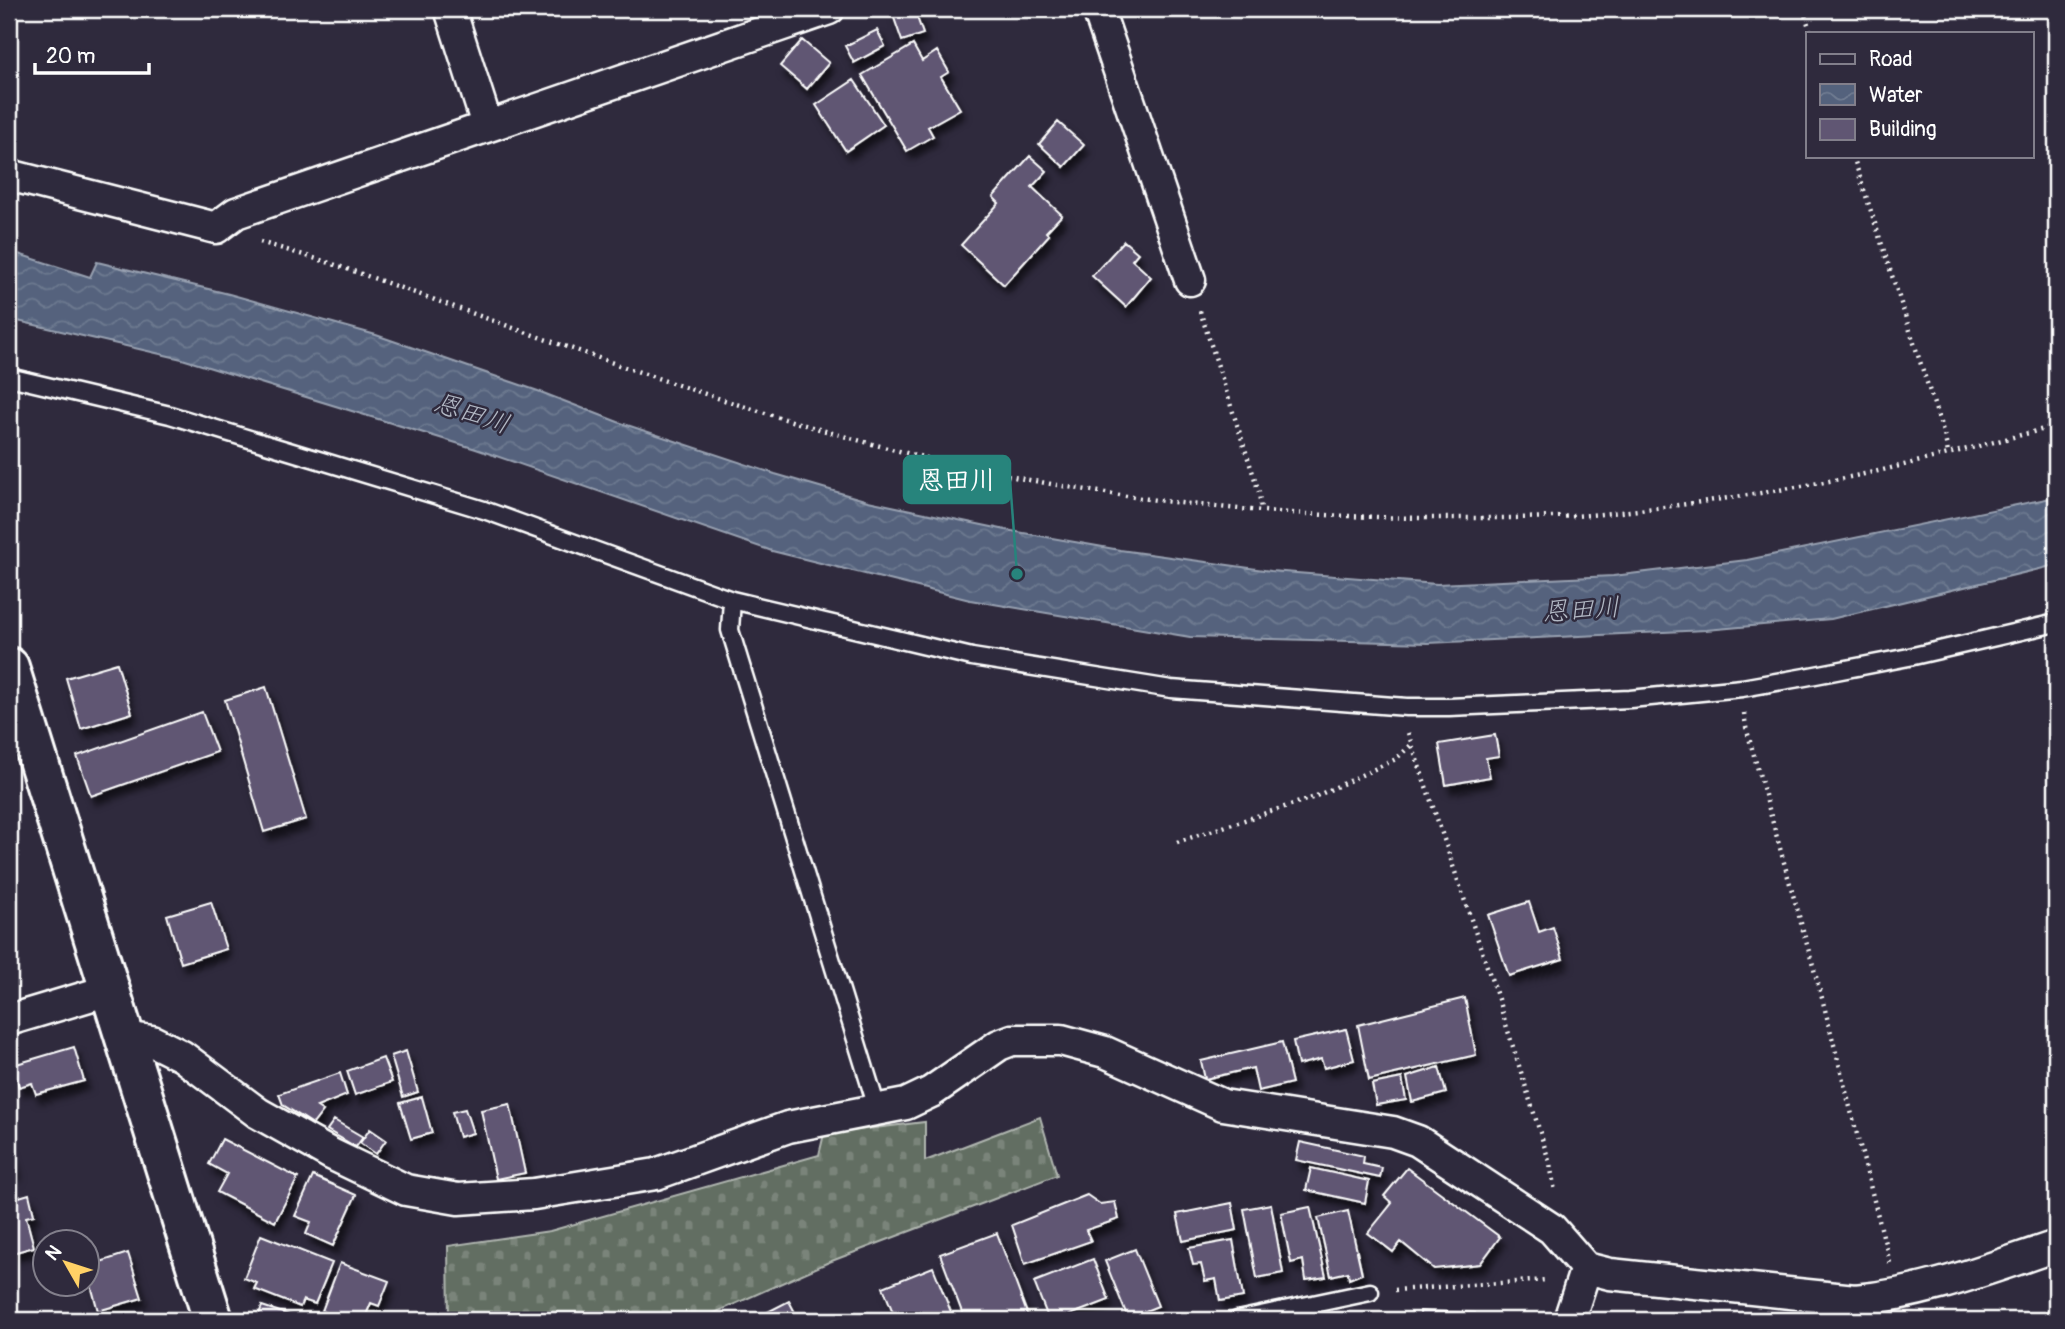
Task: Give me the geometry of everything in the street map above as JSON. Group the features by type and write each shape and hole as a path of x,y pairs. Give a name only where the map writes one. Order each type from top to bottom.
{"street":[{"path":"450,9 487,125"},
{"path":"9,175 216,228 236,213 829,9"},
{"path":"1098,9 1190,280"},
{"path":"9,667 213,1320"},
{"path":"9,1020 109,990"},
{"path":"125,1037 152,1041 182,1056 258,1113 331,1154 406,1190 458,1199 534,1194 656,1174 788,1127 906,1104 931,1092 999,1045 1012,1040 1061,1040 1105,1052 1223,1105 1392,1132 1418,1141 1552,1230 1586,1268 1610,1274 1855,1300 1893,1308 1926,1289 2056,1246"},
{"path":"1569,1320 1586,1268"}],"lane":[{"path":"9,377 170,415 484,510 733,600 972,657 1171,689 1449,708 1630,699 1742,688 1909,657 2056,623"},
{"path":"733,600 730,630 878,1111"},
{"path":"1237,1320 1370,1292"}],"path":[{"path":"1803,9 1811,32"},
{"path":"1854,158 1948,453"},
{"path":"216,228 327,262 725,400 904,452 995,474 1083,490 1261,510 1335,517 1497,519 1597,514 1695,503 1842,478 2056,426"},
{"path":"1190,280 1259,492 1261,510"},
{"path":"1742,688 1746,727 1822,998 1893,1274 1893,1308"},
{"path":"1407,707 1411,745 1497,996 1549,1164 1558,1203 1552,1230"},
{"path":"1177,842 1312,798 1396,759 1411,745"},
{"path":"1370,1292 1558,1279"}],"green space":[{"path":"1040,1117 1057,1175 829,1262 699,1320 449,1320 448,1246 550,1231 819,1155 824,1134 925,1122 925,1161"}],"water":[{"path":"9,251 90,277 97,262 229,294 376,335 538,391 618,422 775,474 868,501 1006,530 1120,550 1271,571 1437,584 1613,576 1747,560 2056,497 2056,565 1831,619 1706,630 1428,643 1190,637 970,600 772,551 476,449 182,359 9,319"}],"building":[{"path":"914,9 923,34 902,41 892,12"},
{"path":"877,30 885,46 854,63 845,46"},
{"path":"802,40 829,63 807,89 780,66"},
{"path":"913,45 922,61 937,51 949,72 941,77 960,109 928,127 933,136 907,151 862,75"},
{"path":"854,80 884,125 846,151 816,105"},
{"path":"1058,122 1084,145 1064,167 1039,144"},
{"path":"1030,156 1047,171 1032,187 1062,215 1046,232 1049,235 1004,285 961,245 999,203 993,197"},
{"path":"1124,241 1138,253 1132,260 1151,277 1126,307 1092,276"},
{"path":"117,663 132,713 81,729 66,678"},
{"path":"266,687 306,819 264,832 225,700"},
{"path":"202,712 217,752 91,796 77,756"},
{"path":"1495,735 1499,756 1486,758 1490,777 1446,785 1439,744"},
{"path":"211,902 226,949 181,963 167,915"},
{"path":"1529,902 1539,932 1553,927 1563,959 1509,976 1488,915"},
{"path":"1465,998 1476,1055 1369,1080 1358,1025"},
{"path":"1346,1029 1354,1060 1324,1068 1321,1059 1298,1065 1293,1041"},
{"path":"1282,1042 1292,1083 1258,1091 1253,1068 1205,1079 1201,1061"},
{"path":"74,1047 84,1081 36,1094 32,1083 19,1087 13,1065"},
{"path":"406,1051 418,1092 403,1097 391,1056"},
{"path":"383,1058 392,1082 355,1095 347,1071"},
{"path":"1439,1067 1446,1093 1412,1102 1407,1077"},
{"path":"340,1073 347,1095 317,1107 323,1111 313,1124 283,1105 279,1094"},
{"path":"1402,1078 1406,1100 1376,1105 1372,1084"},
{"path":"422,1097 432,1133 411,1139 400,1103"},
{"path":"510,1104 525,1173 496,1179 481,1110"},
{"path":"465,1109 473,1133 459,1137 452,1112"},
{"path":"334,1120 363,1137 356,1147 327,1130"},
{"path":"370,1129 386,1140 376,1154 360,1143"},
{"path":"222,1139 298,1178 275,1222 217,1192 227,1174 209,1164"},
{"path":"1300,1142 1364,1156 1363,1164 1382,1168 1380,1178 1296,1160"},
{"path":"9,1146 16,1171 9,1173"},
{"path":"1311,1168 1369,1181 1365,1203 1306,1190"},
{"path":"1407,1168 1500,1237 1480,1264 1434,1269 1401,1242 1393,1252 1368,1233 1392,1203 1384,1196"},
{"path":"313,1176 356,1195 333,1246 306,1234 311,1222 295,1216"},
{"path":"29,1194 34,1215 26,1217 32,1248 9,1254 9,1200"},
{"path":"1087,1195 1100,1204 1115,1202 1119,1219 1086,1230 1091,1241 1025,1264 1012,1225"},
{"path":"1232,1203 1237,1230 1183,1241 1177,1214"},
{"path":"1271,1204 1283,1273 1257,1278 1244,1209"},
{"path":"1310,1207 1326,1277 1306,1280 1303,1260 1291,1263 1281,1213"},
{"path":"1348,1211 1362,1274 1349,1279 1348,1272 1331,1276 1318,1218"},
{"path":"997,1233 1028,1316 1017,1320 965,1320 940,1254"},
{"path":"261,1235 332,1263 315,1304 303,1300 300,1307 254,1289 257,1283 244,1278"},
{"path":"1233,1240 1243,1297 1220,1301 1216,1279 1205,1281 1201,1264 1193,1265 1189,1248"},
{"path":"1135,1249 1158,1306 1128,1318 1105,1261"},
{"path":"128,1253 142,1298 98,1311 94,1298 102,1298 102,1261"},
{"path":"1093,1259 1109,1300 1057,1320 1049,1320 1034,1282"},
{"path":"340,1263 389,1281 379,1306 371,1303 364,1320 346,1320 322,1311"},
{"path":"933,1267 953,1317 944,1320 896,1320 883,1287"},
{"path":"789,1301 799,1320 752,1320"},
{"path":"262,1306 304,1320 257,1320"},
{"path":"1420,1311 1475,1313 1475,1320 1420,1320"},
{"path":"1360,1316 1406,1319 1359,1320"}],"place":[{"name":"恩田川","path":"1017,574"}]}
